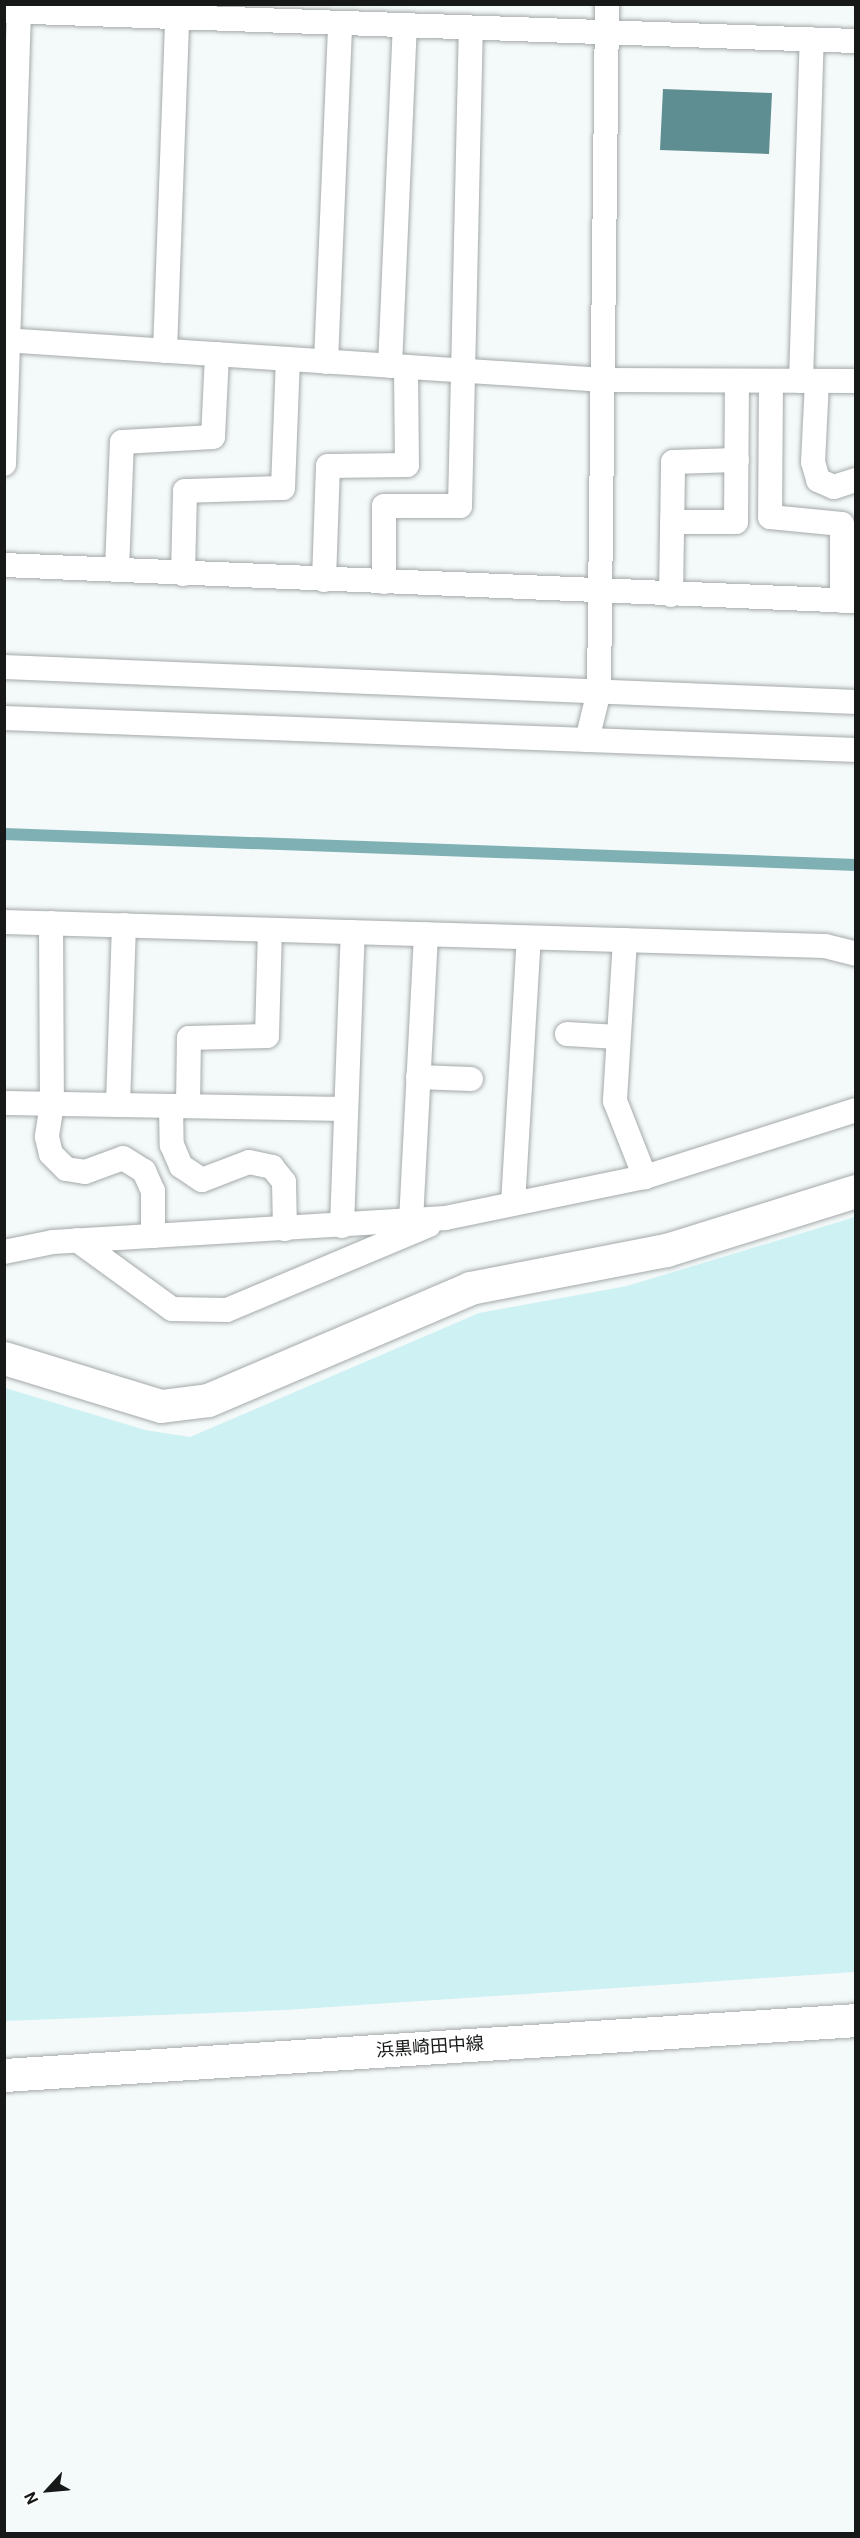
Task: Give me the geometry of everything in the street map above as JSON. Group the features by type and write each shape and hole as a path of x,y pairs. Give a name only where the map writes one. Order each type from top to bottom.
{"street":[{"path":"4,1358 160,1406 208,1400 470,1288 666,1250 855,1191"},
{"name":"浜黒崎田中線","path":"4,2075 855,2020"}],"lane":[{"path":"587,740 599,691 610,33 607,4"},
{"path":"4,464 14,9 471,28 855,40"},
{"path":"165,351 177,17"},
{"path":"326,362 340,23"},
{"path":"324,580 328,466 406,465 398,366 405,25"},
{"path":"384,582 384,506 460,506 465,371 471,28"},
{"path":"812,39 809,381 813,462 818,480 834,487 855,480"},
{"path":"7,341 604,380 855,381"},
{"path":"117,570 122,442 213,437 217,354"},
{"path":"183,574 185,491 283,488 288,359"},
{"path":"672,522 735,522 737,381"},
{"path":"4,566 849,601 842,524 770,518 771,381"},
{"path":"671,595 673,462 737,460"},
{"path":"4,667 855,702"},
{"path":"4,718 855,750"},
{"path":"4,922 825,946 855,954"},
{"path":"51,923 52,1104 47,1137 51,1154 66,1169 85,1172 123,1158 144,1171 153,1191 153,1236"},
{"path":"118,1105 124,925"},
{"path":"270,930 267,1036 189,1038 172,1145 181,1166 202,1180 249,1162 272,1167 285,1182 285,1229"},
{"path":"342,1226 353,932"},
{"path":"411,1221 426,934"},
{"path":"513,1204 529,938"},
{"path":"625,940 615,1101 645,1177"},
{"path":"567,1034 618,1037"},
{"path":"418,1077 471,1079"},
{"path":"4,1103 346,1109"},
{"path":"4,1252 77,1240 342,1226 445,1218 645,1177 855,1110"},
{"path":"77,1240 172,1309 227,1310 445,1218"}],"shaded area":[{"path":"855,1217 855,1972 285,2010 5,2021 5,1388 145,1430 190,1437 479,1313 627,1286"}],"building":[{"path":"663,89 772,93 769,154 660,150"}],"waterway":[{"path":"4,834 856,865"}]}
